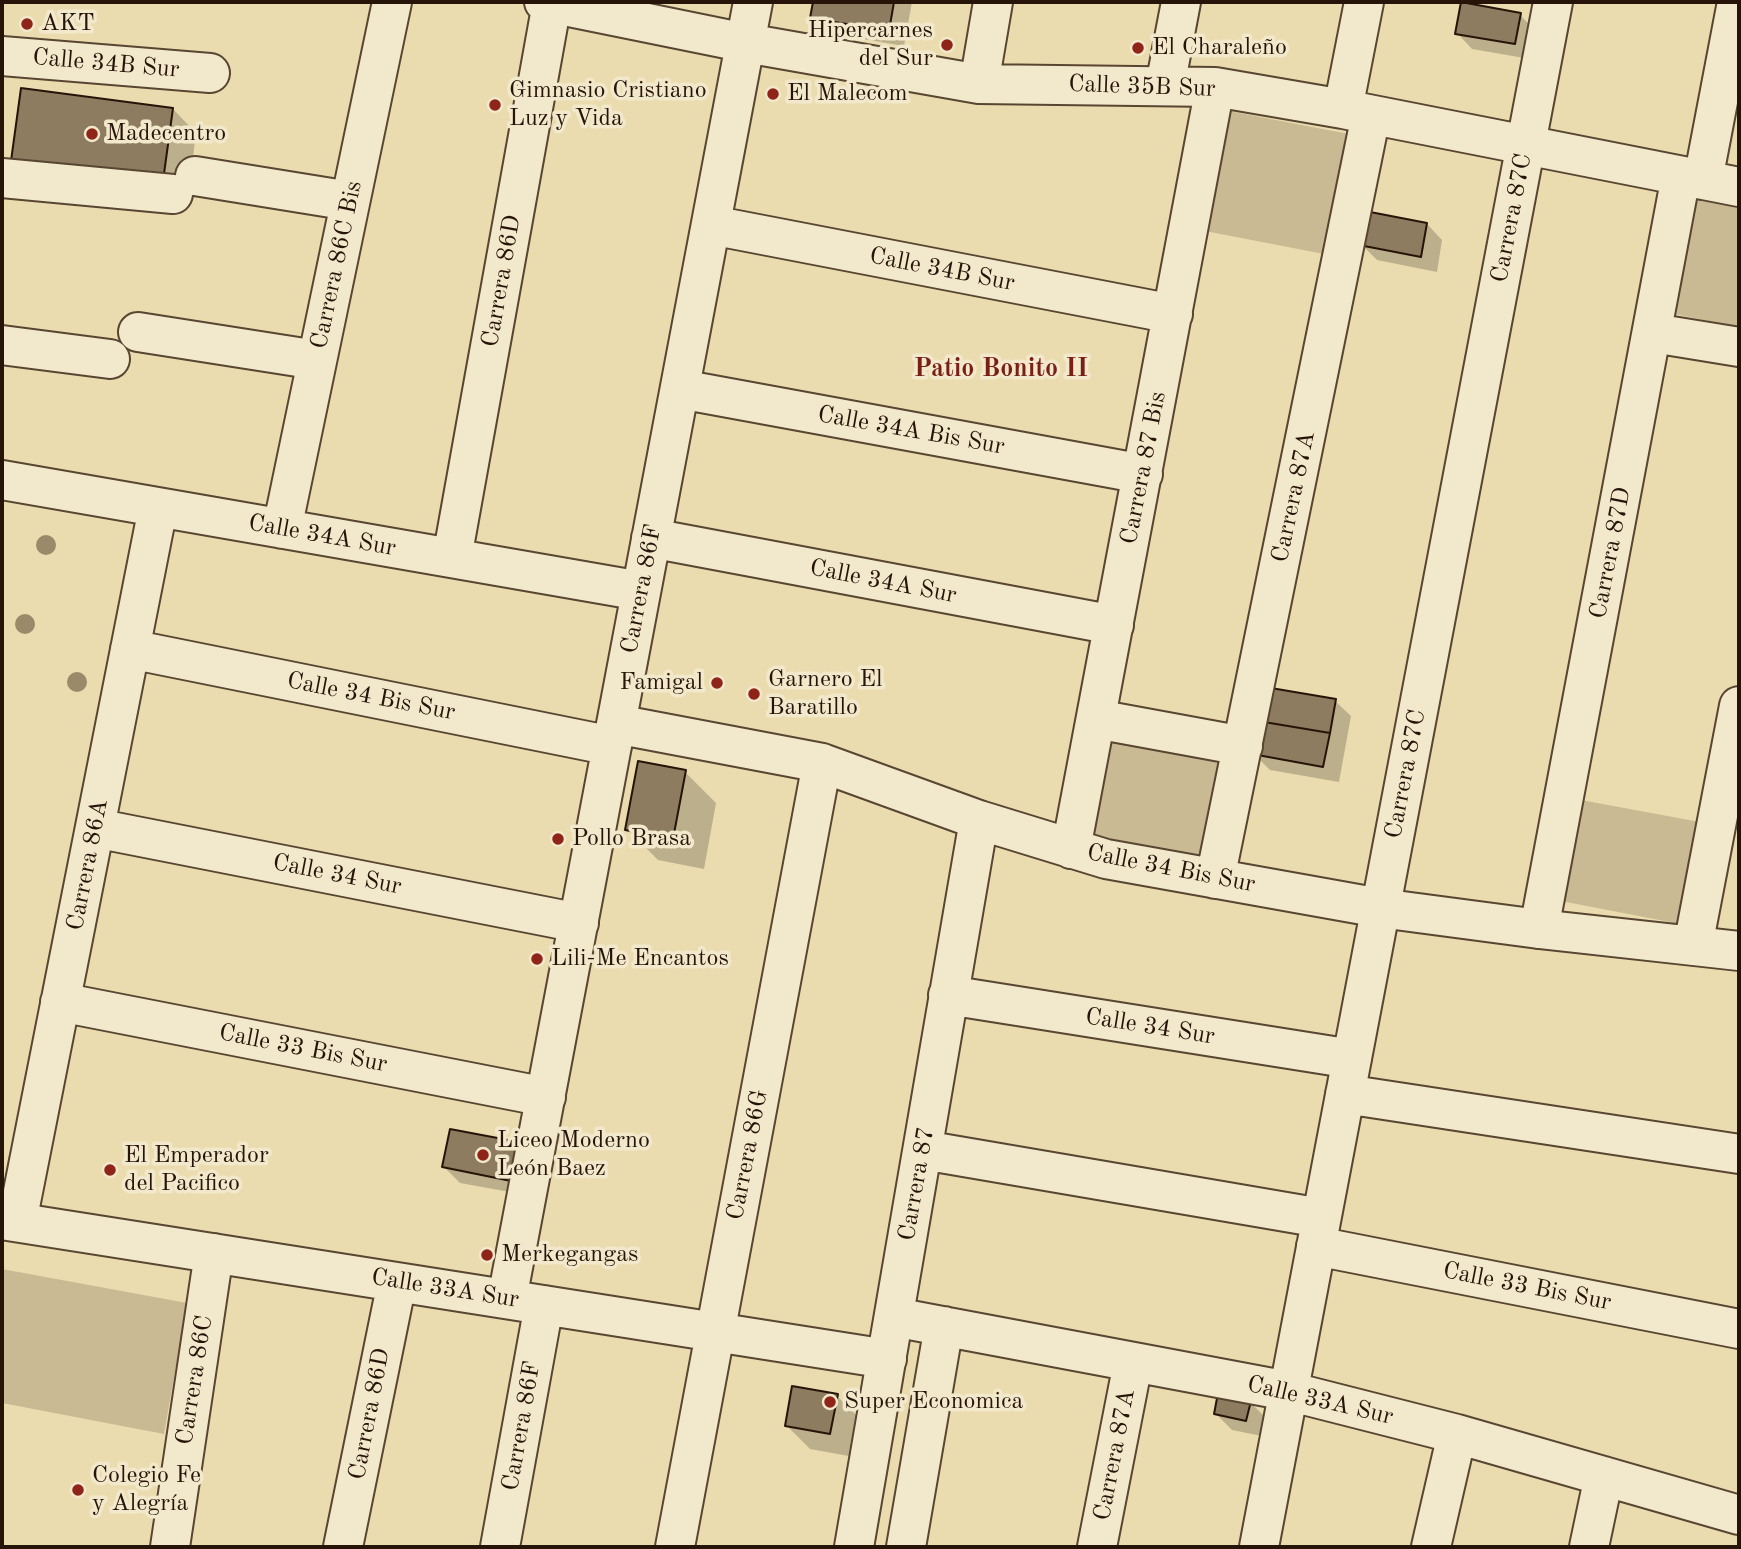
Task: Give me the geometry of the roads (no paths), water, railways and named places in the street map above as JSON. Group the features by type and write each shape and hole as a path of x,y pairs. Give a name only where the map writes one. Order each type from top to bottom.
{"street":[{"name":"Carrera 86C Bis","path":"282,529 392,2"},
{"name":"Carrera 86F","path":"500,1547 546,1097 753,2"},
{"path":"979,83 993,2"},
{"path":"1165,86 1181,2"},
{"name":"Carrera 87A","path":"1215,878 1243,746 1357,112 1364,2"},
{"name":"Carrera 87C","path":"1259,1547 1553,2"},
{"name":"Carrera 87D","path":"1539,929 1653,332 1708,181 1737,2"},
{"name":"Calle 35B Sur","path":"548,3 746,43 979,83 1214,87 1357,112 1708,181"},
{"name":"Carrera 86D","path":"452,558 548,3"},
{"name":"Calle 34B Sur","path":"2,56 210,73"},
{"name":"Carrera 87 Bis","path":"1071,849 1214,87"},
{"path":"2,178 184,185 350,201"},
{"name":"Calle 34B Sur","path":"711,225 1173,314"},
{"path":"138,332 317,360"},
{"path":"1653,332 1739,347"},
{"path":"2,345 110,359"},
{"name":"Calle 34A Bis Sur","path":"680,389 1143,474"},
{"name":"Calle 34A Sur","path":"2,481 641,592"},
{"name":"Carrera 86A","path":"9,1221 60,1002 158,508"},
{"name":"Calle 34A Sur","path":"651,538 1114,625"},
{"name":"Calle 34 Bis Sur","path":"130,649 614,735 822,763 979,820 1106,859 1380,908 1739,951"},
{"path":"1693,946 1735,751 1739,706"},
{"path":"1096,719 1243,746"},
{"name":"Carrera 86G","path":"675,1547 822,763"},
{"name":"Carrera 87","path":"855,1547 979,820"},
{"name":"Calle 34 Sur","path":"95,828 579,923"},
{"name":"Calle 34 Sur","path":"948,995 1739,1154"},
{"name":"Calle 33 Bis Sur","path":"60,1002 546,1097"},
{"name":"Calle 33 Bis Sur","path":"923,1150 1318,1232 1739,1329"},
{"name":"Calle 33A Sur","path":"9,1221 887,1359"},
{"name":"Carrera 86C","path":"170,1547 214,1253"},
{"name":"Carrera 86D","path":"343,1547 397,1282"},
{"name":"Calle 33A Sur","path":"894,1317 1288,1391 1457,1434 1739,1515"},
{"path":"906,1547 944,1326"},
{"name":"Carrera 87A","path":"1097,1547 1133,1363"},
{"path":"1431,1547 1457,1434"},
{"path":"1589,1547 1604,1476"}],"place":[{"name":"AKT","path":"27,24"},
{"name":"Hipercarnes del Sur","path":"947,45"},
{"name":"El Charaleño","path":"1138,48"},
{"name":"El Malecom","path":"773,94"},
{"name":"Gimnasio Cristiano Luz y Vida","path":"495,105"},
{"name":"Madecentro","path":"92,134"},
{"name":"Famigal","path":"717,683"},
{"name":"Garnero El Baratillo","path":"754,694"},
{"name":"Pollo Brasa","path":"558,839"},
{"name":"Lili-Me Encantos","path":"537,959"},
{"name":"Liceo Moderno León Baez","path":"483,1155"},
{"name":"El Emperador del Pacifico","path":"110,1170"},
{"name":"Merkegangas","path":"487,1255"},
{"name":"Super Economica","path":"830,1402"},
{"name":"Colegio Fe y Alegría","path":"78,1490"}],"district":[{"name":"Patio Bonito II","path":"1001,369"}]}
